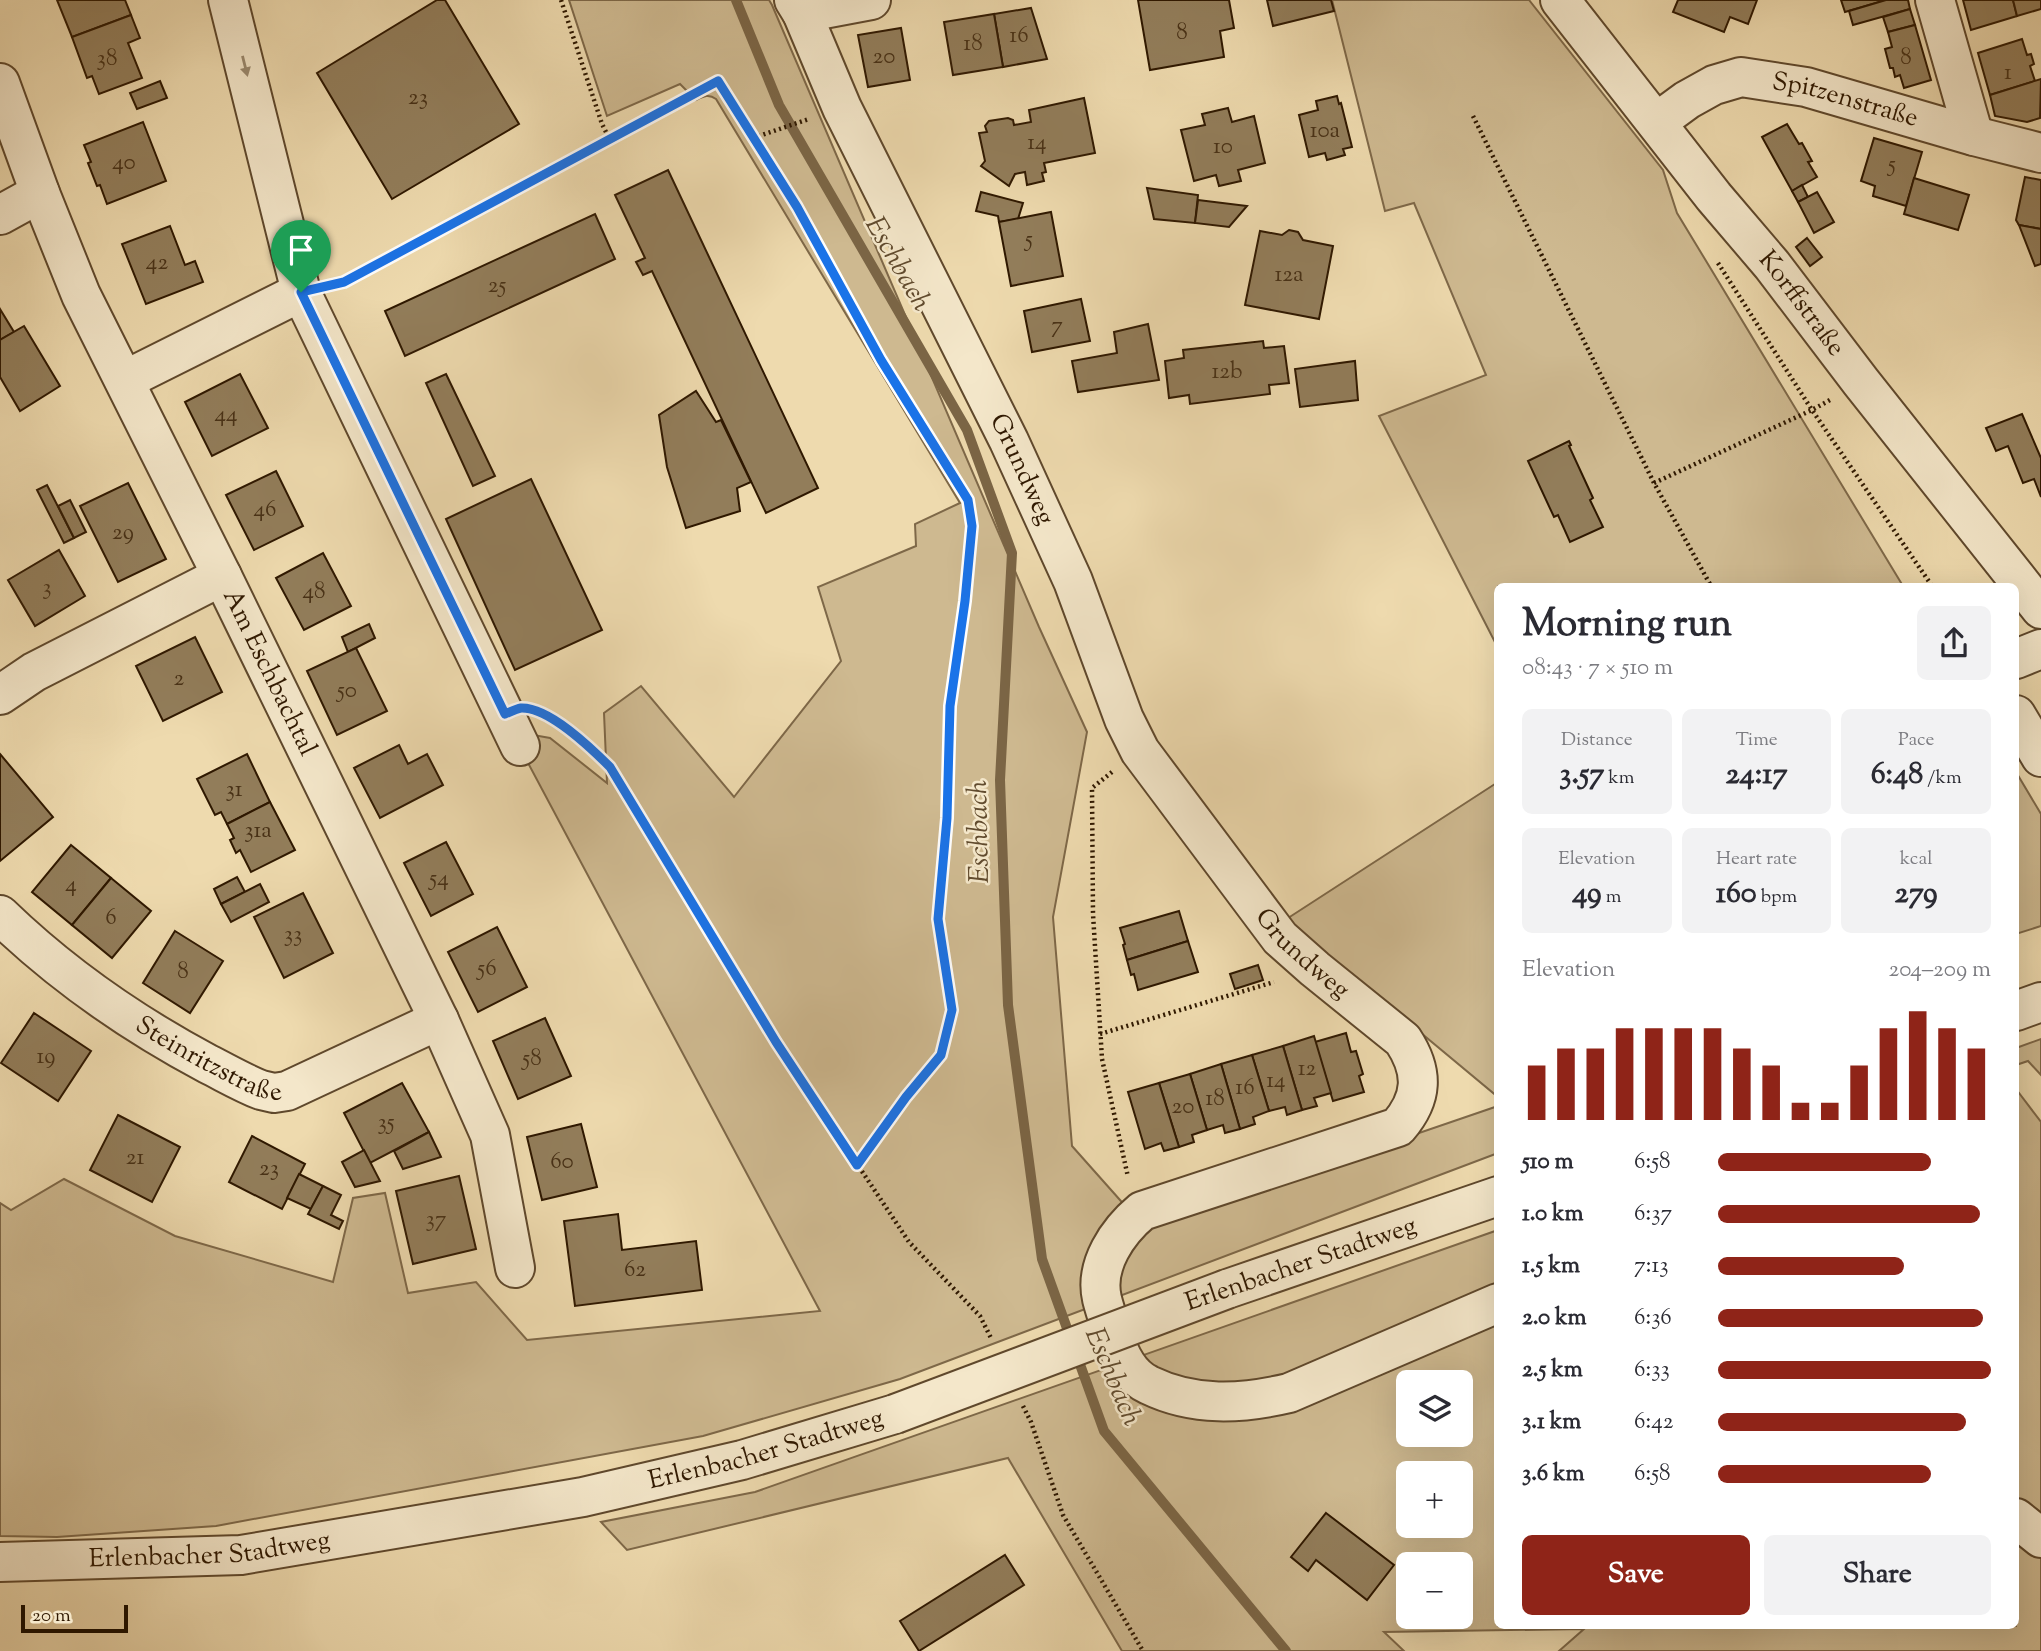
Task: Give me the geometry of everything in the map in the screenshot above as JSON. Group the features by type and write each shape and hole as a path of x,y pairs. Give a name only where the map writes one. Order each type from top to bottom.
{"street":[{"path":"228,0 301,292 512,730"},
{"path":"798,6 871,0"},
{"name":"Korffstraße","path":"1560,0 2041,608"},
{"path":"1935,0 1974,136"},
{"name":"Grundweg","path":"798,6 842,108 1009,441 1073,581 1124,719 1140,751 1280,938 1404,1040 1417,1067 1416,1101 1409,1115 1398,1127 1142,1210 1127,1223 1116,1236 1107,1256 1101,1280 1101,1296 1118,1349 1128,1368 1146,1384 1180,1398 1229,1403 1256,1401 1289,1393 1494,1305"},
{"name":"Spitzenstraße","path":"1657,122 1687,100 1714,85 1741,77 1806,86 2041,153"},
{"name":"Am Eschbachtal","path":"0,83 81,295 439,1020 490,1135 515,1268"},
{"path":"0,215 40,193"},
{"path":"125,380 301,292"},
{"path":"0,695 34,672 222,576"},
{"path":"2019,658 2041,649"},
{"path":"2019,720 2041,757"},
{"name":"Steinritzstraße","path":"0,915 29,943 102,998 174,1045 261,1090 274,1093 287,1091 439,1020"},
{"path":"2019,1010 2041,1002"},
{"path":"2019,1017 2041,1016"},
{"name":"Erlenbacher Stadtweg","path":"0,1562 241,1555 583,1497 741,1460 895,1414 1227,1289 1494,1197"},
{"path":"2019,1520 2041,1538"}],"path":[{"path":"561,0 602,124 610,140"},
{"path":"301,292 344,282 718,81 797,207 881,360 968,500 972,526 965,601 950,706 947,818 938,919 952,1010 941,1055 906,1097 857,1165"},
{"path":"753,138 842,108"},
{"path":"1473,116 1654,482 1709,583"},
{"path":"1718,263 1812,410 1931,583"},
{"path":"1654,482 1812,410 1861,382"},
{"path":"512,730 520,708 545,714 589,746 610,767 776,1042 857,1165 909,1242 980,1316 991,1340"},
{"path":"1140,751 1092,788 1093,914 1102,1059 1127,1174 1142,1210"},
{"path":"1100,1034 1315,969"},
{"path":"1020,1399 1031,1422 1063,1515 1143,1651"}],"shaded area":[{"path":"569,0 769,0 1039,627 1087,732 1053,917 1072,1146 1144,1227 1494,1107 1494,1155 900,1379 703,1436 216,1526 57,1537 0,1536 0,1203 11,1210 64,1179 175,1236 333,1282 353,1198 385,1193 408,1293 476,1282 527,1340 820,1311 511,731 550,738 607,783 604,713 641,686 734,797 841,661 818,587 916,546 915,524 960,503 716,99 706,96 696,100 680,84 607,116"},
{"path":"1332,0 1529,0 1663,170 1677,213 1901,583 1494,583 1494,640 1379,416 1486,375 1414,203 1385,211"},
{"path":"2019,777 2041,814 2041,926 2019,933"},
{"path":"1494,785 1494,1094 1285,920"},
{"path":"2041,1039 2041,1075 2028,1061 2019,1064 2019,1047"},
{"path":"2019,1093 2041,1122 2041,1651 1559,1651 1584,1629 2019,1629"},
{"path":"1494,1231 1494,1629 1584,1629 1384,1632 1404,1651 1122,1651 1008,1458 627,1550 601,1522 755,1492"}],"building":[{"path":"57,0 125,0 131,15 72,37"},
{"path":"437,0 445,0 519,124 392,199 317,73"},
{"path":"1138,0 1229,0 1234,28 1220,31 1224,57 1150,70"},
{"path":"1267,0 1331,0 1334,11 1273,26"},
{"path":"1678,0 1757,0 1748,24 1730,17 1724,32 1673,12"},
{"path":"1841,0 1886,0 1845,12"},
{"path":"1886,0 1908,0 1910,9 1853,25 1849,11"},
{"path":"1963,0 2013,0 2017,16 1971,30"},
{"path":"2013,0 2041,0 2041,9 2017,16"},
{"path":"1031,8 1047,59 1003,67 994,14"},
{"path":"1910,9 1915,25 1888,32 1883,17"},
{"path":"994,14 1003,67 953,75 944,22"},
{"path":"131,15 140,38 128,43 142,78 99,94 92,76 87,78 72,37"},
{"path":"1915,25 1931,80 1904,88 1900,75 1895,77 1893,68 1890,68 1885,49 1892,47 1888,32"},
{"path":"901,28 910,80 868,87 858,35"},
{"path":"2022,39 2027,55 2031,54 2034,64 2030,66 2035,81 1990,95 1978,53"},
{"path":"2041,79 2040,118 2027,122 1995,116 1990,95"},
{"path":"160,81 167,98 137,109 130,93"},
{"path":"1337,96 1352,147 1343,149 1345,155 1327,160 1325,153 1309,157 1299,115 1318,110 1316,101"},
{"path":"1084,98 1095,153 1044,163 1044,181 1027,185 1025,172 1015,174 1009,186 981,166 985,161 979,133 987,132 985,126 989,121 1008,118 1013,120 1014,125 1031,122 1029,110"},
{"path":"1228,108 1232,122 1254,116 1265,163 1238,170 1241,181 1219,186 1216,175 1194,181 1181,130 1205,125 1202,114"},
{"path":"143,122 166,181 107,204 88,163 91,162 84,145"},
{"path":"1787,124 1799,144 1802,143 1812,161 1808,162 1817,177 1792,191 1762,137"},
{"path":"1874,138 1922,152 1906,206 1873,196 1875,186 1861,181"},
{"path":"668,170 818,488 766,513 652,271 643,275 636,262 645,258 615,195"},
{"path":"2025,177 2041,180 2041,229 2019,225 2016,220"},
{"path":"1914,178 1969,195 1958,230 1904,214"},
{"path":"1802,185 1808,197 1798,202 1792,191"},
{"path":"1147,188 1198,195 1195,223 1154,219"},
{"path":"981,192 1023,203 1018,219 999,222 998,216 976,211"},
{"path":"1817,192 1834,222 1814,233 1798,202"},
{"path":"1198,200 1247,206 1229,227 1195,223"},
{"path":"1051,212 1063,276 1011,286 999,222"},
{"path":"595,214 615,259 405,356 385,311"},
{"path":"2019,225 2041,229 2041,264 2035,266"},
{"path":"170,226 185,265 195,261 203,282 146,304 122,244"},
{"path":"1289,230 1298,232 1303,240 1333,246 1319,319 1245,305 1260,231 1282,235"},
{"path":"1807,238 1822,257 1810,266 1796,247"},
{"path":"1081,299 1090,341 1032,352 1024,311"},
{"path":"0,309 14,332 0,340"},
{"path":"1148,324 1159,380 1078,392 1072,361 1117,353 1114,332"},
{"path":"24,326 60,386 20,411 0,377 0,340"},
{"path":"1263,341 1264,348 1284,346 1289,383 1269,385 1270,394 1190,404 1189,395 1169,398 1165,361 1184,358 1183,350"},
{"path":"1355,361 1358,400 1300,407 1295,369"},
{"path":"240,374 268,428 212,456 185,402"},
{"path":"446,374 495,476 473,486 426,383"},
{"path":"696,391 716,422 721,420 751,482 737,488 740,511 686,528 667,467 659,415"},
{"path":"2022,414 2041,458 2041,497 2034,479 2023,483 2008,446 1996,451 1986,428"},
{"path":"1569,441 1593,498 1590,500 1603,527 1570,542 1558,515 1554,517 1528,461"},
{"path":"276,471 303,526 254,550 226,495"},
{"path":"531,479 602,630 515,670 446,519"},
{"path":"128,483 166,559 118,582 80,506"},
{"path":"47,485 74,538 64,543 37,490"},
{"path":"70,500 86,532 74,538 58,506"},
{"path":"59,550 85,596 35,626 8,580"},
{"path":"323,553 351,606 304,630 276,578"},
{"path":"369,624 375,638 348,652 342,637"},
{"path":"195,637 222,692 163,721 136,666"},
{"path":"356,648 387,711 337,735 307,671"},
{"path":"399,745 408,764 427,754 443,785 380,818 354,768"},
{"path":"0,754 53,817 0,861"},
{"path":"247,754 270,802 227,824 221,812 215,815 197,779"},
{"path":"270,802 295,850 251,872 240,850 236,853 230,840 234,838 227,824"},
{"path":"446,842 473,894 431,916 404,863"},
{"path":"71,845 111,878 72,925 32,892"},
{"path":"237,877 245,892 221,904 214,889"},
{"path":"111,878 151,911 112,958 72,925"},
{"path":"260,884 269,902 231,922 221,904"},
{"path":"303,893 333,953 284,978 254,917"},
{"path":"1179,911 1188,941 1127,960 1120,928"},
{"path":"497,927 527,987 478,1012 448,952"},
{"path":"175,931 223,961 190,1013 143,983"},
{"path":"1188,941 1198,972 1138,990 1127,960"},
{"path":"1258,965 1263,980 1235,989 1230,974"},
{"path":"34,1013 91,1051 58,1101 1,1063"},
{"path":"545,1018 571,1076 518,1099 493,1041"},
{"path":"1346,1033 1351,1052 1356,1051 1363,1074 1359,1076 1364,1092 1333,1101 1315,1042"},
{"path":"1314,1036 1331,1093 1314,1098 1317,1106 1302,1110 1283,1046"},
{"path":"1283,1046 1302,1110 1287,1115 1285,1107 1269,1111 1252,1055"},
{"path":"1252,1055 1269,1111 1253,1117 1255,1124 1240,1129 1221,1064"},
{"path":"1221,1064 1240,1129 1225,1133 1223,1125 1207,1130 1190,1074"},
{"path":"1190,1074 1207,1130 1192,1135 1194,1142 1179,1147 1159,1083"},
{"path":"402,1083 429,1132 370,1163 344,1113"},
{"path":"1159,1083 1179,1147 1164,1151 1161,1143 1145,1149 1128,1092"},
{"path":"118,1115 180,1147 152,1202 90,1170"},
{"path":"581,1124 597,1187 542,1200 527,1137"},
{"path":"429,1132 441,1157 403,1169 394,1151"},
{"path":"252,1136 305,1164 282,1209 229,1182"},
{"path":"364,1150 380,1181 355,1187 342,1162"},
{"path":"299,1174 323,1186 311,1209 287,1198"},
{"path":"459,1176 476,1249 413,1264 396,1191"},
{"path":"323,1186 341,1195 331,1215 343,1221 339,1229 308,1214"},
{"path":"618,1214 622,1250 696,1241 702,1290 575,1306 564,1221"},
{"path":"1326,1513 1394,1565 1367,1600 1316,1560 1308,1571 1291,1557"},
{"path":"1005,1555 1024,1585 919,1651 900,1621"}],"waterway":[{"name":"Eschbach","path":"736,0 779,105 967,430 1012,553 1000,780 1008,1005 1042,1259 1104,1431 1286,1651"}],"route":[{"path":"718,81 797,207 881,360 968,500 972,526 965,601 950,706 947,818 938,919 952,1010 941,1055 906,1097 857,1165 776,1042 610,767 589,746 545,714 520,708 505,714 301,292 344,282 718,81"}]}
